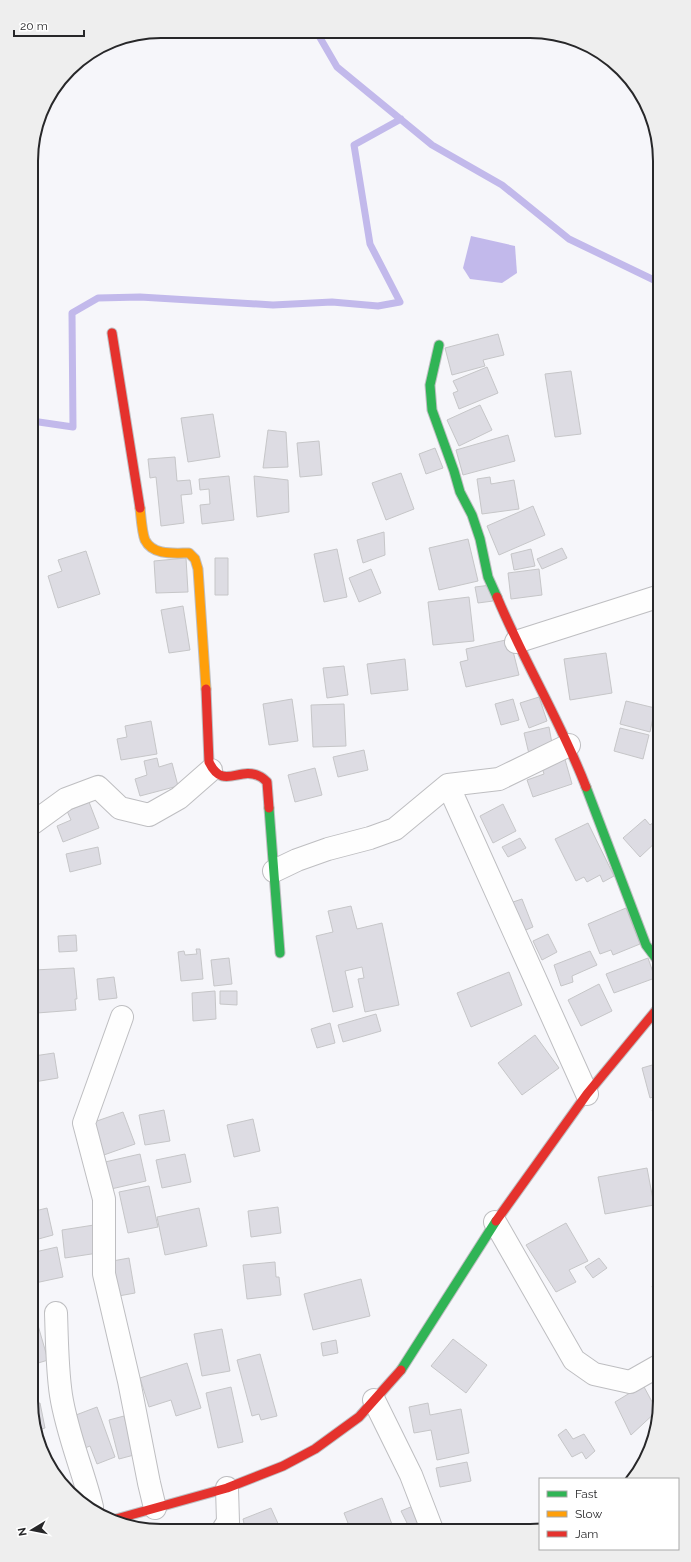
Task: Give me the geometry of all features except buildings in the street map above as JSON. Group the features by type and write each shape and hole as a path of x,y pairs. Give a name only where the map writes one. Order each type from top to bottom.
{"street":[{"path":"112,333 145,540 150,548 156,552 164,554 189,553 195,558 198,569 204,653 209,762 211,770 216,775 222,776 262,775 267,782 280,953"},
{"path":"438,345 430,385 432,410 460,492 472,515 480,539 488,577 516,642 569,745 646,945 653,955"},
{"path":"516,642 653,598"},
{"path":"274,871 297,860 328,849 370,838 395,829 448,785 499,779 569,745"},
{"path":"38,820 66,799 98,787 120,808 149,815 179,798 211,770"},
{"path":"448,785 587,1094"},
{"path":"122,1517 227,1488 283,1466 315,1449 359,1417 398,1374 495,1222 587,1094 653,1014"},
{"path":"122,1017 84,1123 104,1199 104,1274 129,1381 155,1508"},
{"path":"495,1222 574,1360 594,1374 630,1382 653,1369"},
{"path":"56,1313 61,1395 71,1439 85,1478 91,1501"},
{"path":"374,1400 411,1475 430,1524"},
{"path":"227,1488 228,1522 227,1524"}],"shaded area":[{"path":"471,236 515,246 517,273 502,283 470,279 463,268"}],"waterway":[{"path":"320,38 337,67 432,145 502,185 569,239 653,280"},
{"path":"38,422 73,427 72,313 98,298 140,297 273,305 332,302 378,306 400,302 370,244 354,145 401,119"}],"traffic: fast":[{"path":"439,345 430,385 432,410 460,492 472,515 480,539 488,577 497,597"},
{"path":"586,787 646,945 653,954"},
{"path":"269,808 280,953"},
{"path":"401,1370 496,1221"}],"traffic: slow":[{"path":"140,508 145,540 153,549 171,553 189,553 195,559 198,569 206,689"}],"traffic: jam":[{"path":"112,333 140,508"},
{"path":"497,597 565,739 586,787"},
{"path":"206,689 209,762 214,771 226,777 252,774 262,778 267,782 269,808"},
{"path":"496,1221 587,1094 653,1014"},
{"path":"122,1517 227,1488 283,1466 315,1449 359,1417 401,1370"}]}
